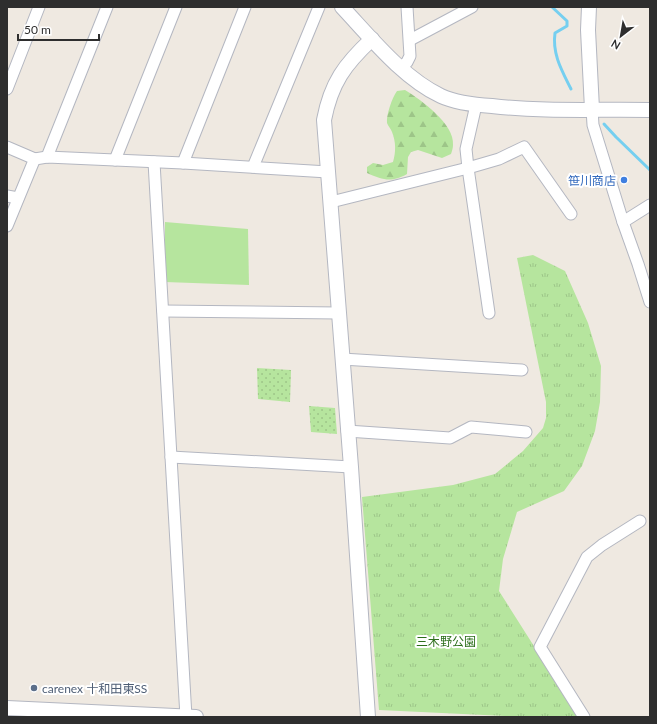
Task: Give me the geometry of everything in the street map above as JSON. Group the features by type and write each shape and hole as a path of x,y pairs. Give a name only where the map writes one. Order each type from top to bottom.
{"street":[{"path":"7,89 39,7"},
{"path":"47,157 107,7"},
{"path":"115,160 176,7"},
{"path":"183,163 245,7"},
{"path":"253,167 319,7"},
{"path":"342,7 401,68 417,81 442,96 476,105 520,109 650,110"},
{"path":"401,68 410,56 407,7"},
{"path":"410,40 472,7"},
{"path":"588,7 593,125 650,302"},
{"path":"368,717 351,467 324,120 326,107 332,89 342,71 358,52 372,39"},
{"path":"476,105 466,150 489,313"},
{"path":"7,147 35,159 47,157 183,163 328,172"},
{"path":"331,202 468,168 498,159 524,147 571,214"},
{"path":"7,226 12,197 35,159"},
{"path":"154,162 186,716"},
{"path":"623,222 650,204"},
{"path":"163,311 338,313"},
{"path":"342,359 522,370"},
{"path":"347,431 450,438 471,427 526,432"},
{"path":"172,458 351,467"},
{"path":"584,717 540,647 587,557 602,545 640,521"},
{"path":"7,704 7,708 196,717"}],"green space":[{"path":"405,90 436,113 449,129 453,145 451,154 442,158 418,150 411,152 408,157 407,174 396,179 382,179 367,173 367,167 373,163 383,165 393,162 395,143 392,132 387,123 387,116 391,102 397,91"},
{"path":"165,222 248,229 249,285 165,282"},
{"name":"三木野公園","path":"533,255 565,271 588,323 601,366 600,402 595,431 582,466 564,491 517,512 503,559 499,591 579,717 527,717 379,710 362,497 453,485 495,474 523,451 543,428 546,418 546,402 517,258"},
{"path":"257,368 291,370 290,402 258,399"},
{"path":"309,406 335,408 337,434 311,432"}],"waterway":[{"path":"552,7 567,21 567,26 555,33 554,41 558,62 571,89"},
{"path":"604,124 650,170"}],"place":[{"name":"笹川商店","path":"624,180"},
{"name":"carenex 十和田東SS","path":"34,688"}]}
